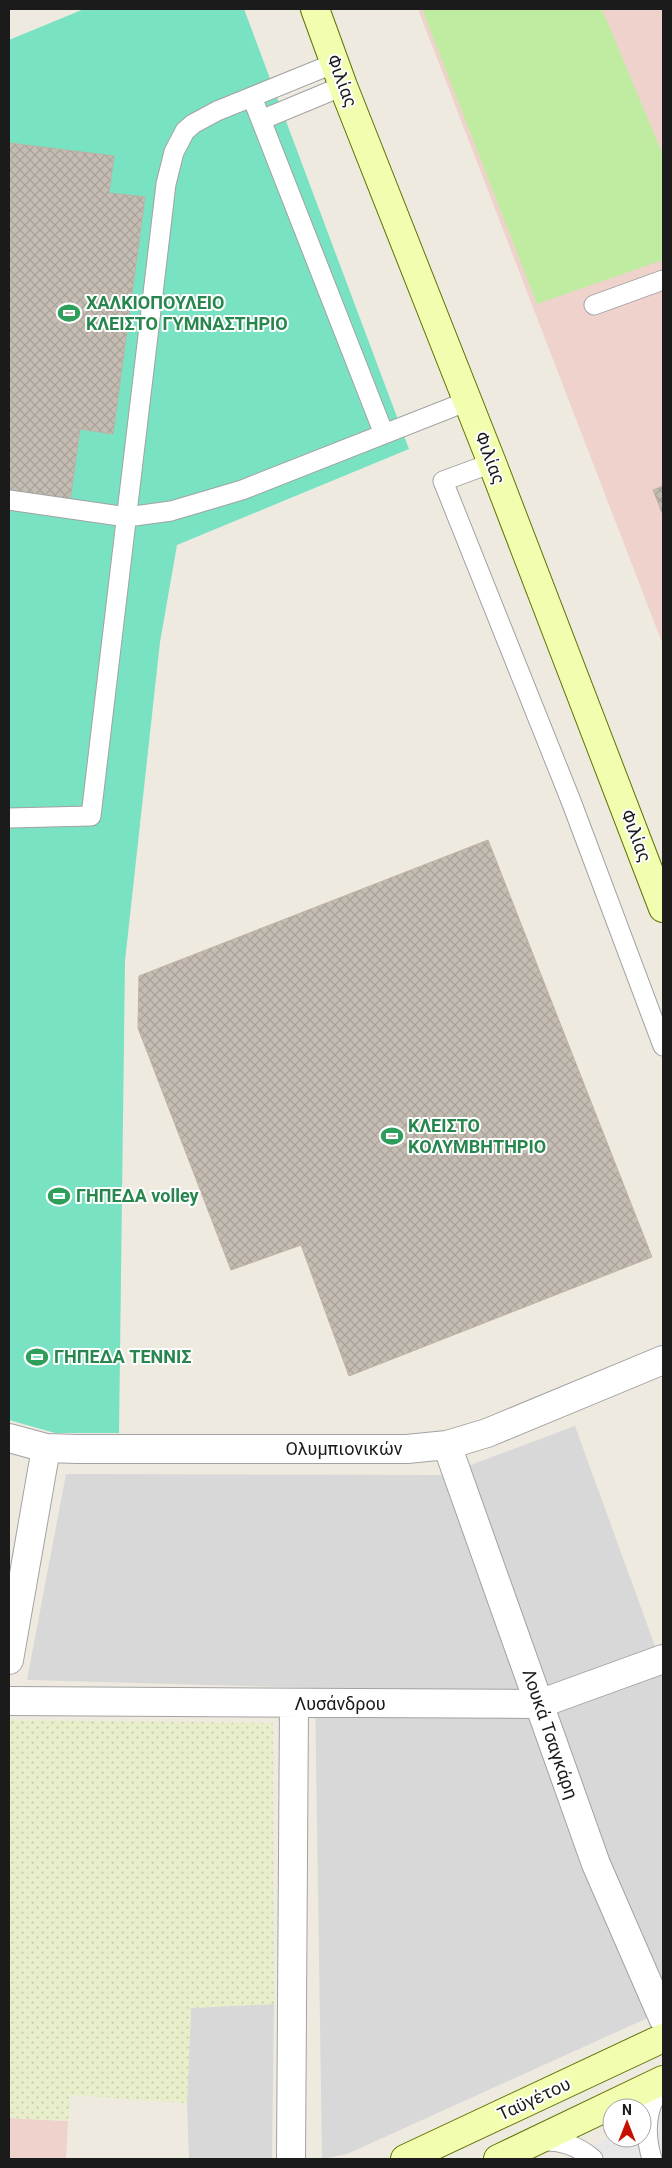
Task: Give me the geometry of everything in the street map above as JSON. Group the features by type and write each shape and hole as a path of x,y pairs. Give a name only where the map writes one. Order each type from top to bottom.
{"street":[{"name":"Φιλίας","path":"315,9 663,908"},
{"name":"Ολυμπιονικών","path":"9,1438 46,1448 407,1449 447,1445 487,1434 663,1360"},
{"name":"Λουκά Τσαγκάρη","path":"447,1445 506,1605 596,1864 663,2018"},
{"path":"9,1660 46,1448"},
{"name":"Λυσάνδρου","path":"9,1701 539,1704 663,1659"},
{"path":"291,2159 294,1704"},
{"name":"Ταϋγέτου","path":"405,2159 663,2038"},
{"path":"498,2159 663,2080"}],"lane":[{"path":"9,818 91,816 166,184 174,152 185,131 193,124 252,97 339,75"},
{"path":"261,120 339,75"},
{"path":"252,97 384,434"},
{"path":"594,305 663,280"},
{"path":"9,500 127,517 170,511 216,499 468,401"},
{"path":"492,463 443,481 571,802 663,1046"},
{"path":"652,2159 647,2144 648,2119 658,2093 663,2088"},
{"path":"525,2146 548,2140 580,2147 593,2159"}],"shaded area":[{"path":"418,9 663,9 663,645"},
{"path":"575,1426 663,1668 663,2011 347,2154 322,2159 315,1688 27,1680 66,1474 444,1475"},
{"path":"274,2004 272,2159 189,2159 187,2103 191,2008"},
{"path":"663,2110 663,2159 563,2159 602,2141 602,2148 652,2148 652,2116"},
{"path":"9,2118 68,2121 66,2159 9,2159"}],"green space":[{"path":"84,9 244,9 409,449 177,545 160,642 125,961 119,1433 55,1433 9,1420 9,40"},
{"path":"422,9 602,9 663,155 663,260 537,304"},
{"path":"9,1720 273,1723 274,2004 191,2008 187,2103 71,2095 68,2121 9,2118"}],"building":[{"name":"ΧΑΛΚΙΟΠΟΥΛΕΙΟ ΚΛΕΙΣΤΟ ΓΥΜΝΑΣΤΗΡΙΟ","path":"9,143 114,156 109,193 145,197 113,434 80,429 70,501 9,493"},
{"path":"663,486 663,515 653,490"},
{"name":"ΚΛΕΙΣΤΟ ΚΟΛΥΜΒΗΤΗΡΙΟ","path":"488,840 652,1257 349,1376 301,1245 231,1270 138,1028 139,976"}],"place":[{"name":"ΧΑΛΚΙΟΠΟΥΛΕΙΟ ΚΛΕΙΣΤΟ ΓΥΜΝΑΣΤΗΡΙΟ","path":"69,313"},
{"name":"ΚΛΕΙΣΤΟ ΚΟΛΥΜΒΗΤΗΡΙΟ","path":"392,1136"},
{"name":"ΓΗΠΕΔΑ volley","path":"59,1196"},
{"name":"ΓΗΠΕΔΑ ΤΕΝΝΙΣ","path":"37,1357"}]}
